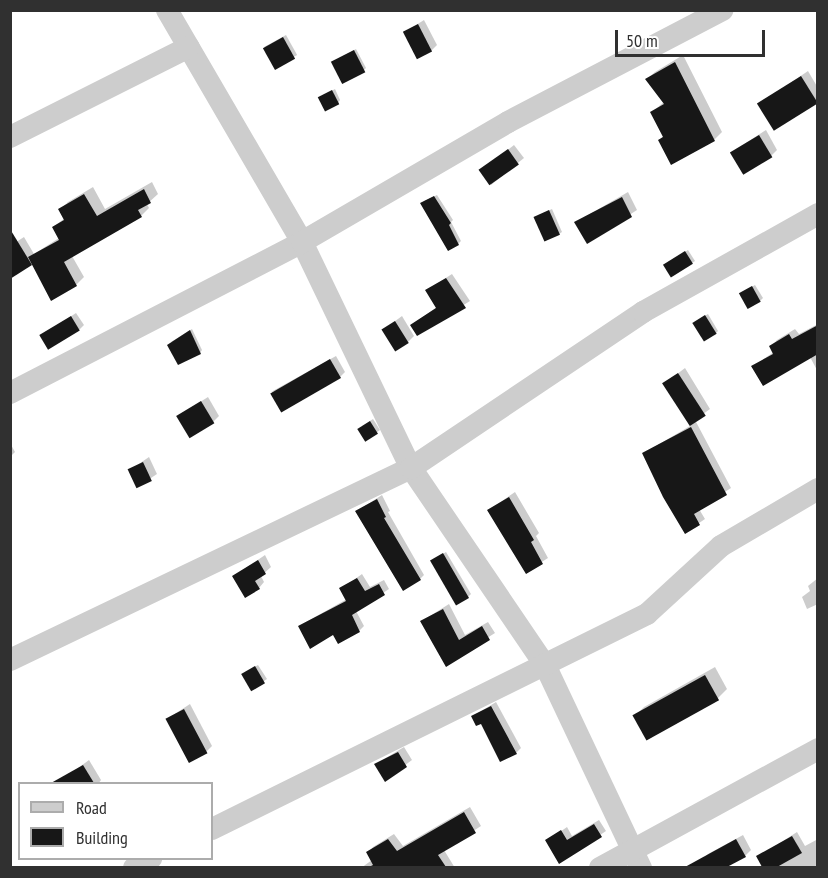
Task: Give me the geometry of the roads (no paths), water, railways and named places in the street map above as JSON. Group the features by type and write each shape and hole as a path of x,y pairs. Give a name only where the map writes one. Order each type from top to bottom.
{"street":[{"path":"166,10 302,242 411,468 545,665 637,858"},
{"path":"10,393 302,242 508,122 722,10"},
{"path":"10,137 189,47"},
{"path":"10,660 411,468 643,312 818,214"},
{"path":"213,829 647,614 721,546 818,489"},
{"path":"600,867 637,858 818,749"}]}
